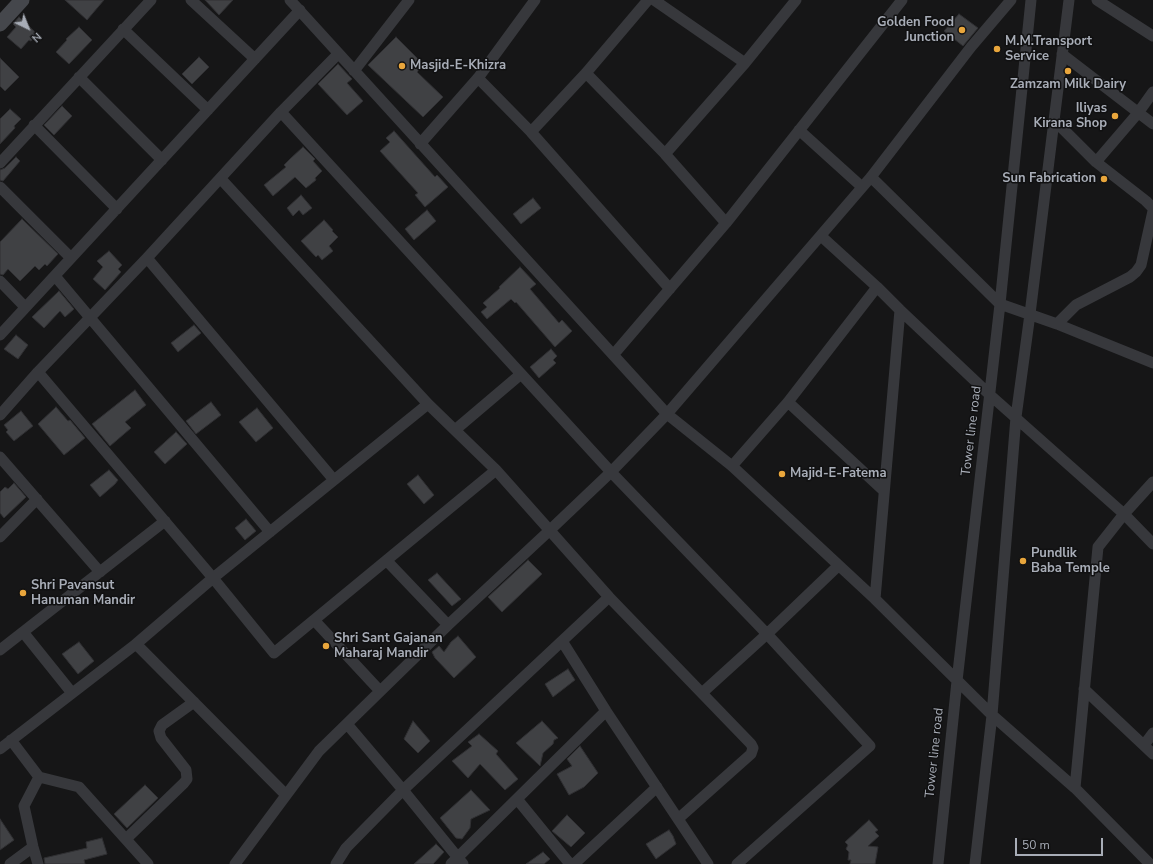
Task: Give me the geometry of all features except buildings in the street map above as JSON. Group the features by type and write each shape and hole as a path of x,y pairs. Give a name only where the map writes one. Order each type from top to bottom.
{"street":[{"path":"0,24 22,0"},
{"path":"0,163 150,0"},
{"path":"191,0 255,59"},
{"path":"290,0 420,144 614,354 667,414 732,466 875,599 992,715 1075,788 1150,864"},
{"path":"354,71 409,0"},
{"path":"420,144 478,78 535,0"},
{"path":"531,132 586,73 648,0"},
{"path":"654,0 746,63"},
{"path":"665,154 746,63 796,0"},
{"path":"614,354 726,223 902,0"},
{"path":"235,864 319,751 448,625 611,472 667,414 862,187 971,47 1011,0"},
{"name":"Tower line road","path":"938,864 957,681 1000,304 1031,0"},
{"path":"975,864 992,715 1016,417 1069,0"},
{"path":"1098,0 1153,36"},
{"path":"0,335 300,10"},
{"path":"123,29 208,110"},
{"path":"0,415 38,372 91,318 221,179 281,112 338,54"},
{"path":"1062,54 1153,124"},
{"path":"586,73 665,154 726,223"},
{"path":"79,77 162,160"},
{"path":"478,78 531,132 670,289"},
{"path":"1096,162 1138,113 1153,92"},
{"path":"281,112 611,472 767,634 870,746 737,864"},
{"path":"1054,120 1096,162 1153,208"},
{"path":"34,125 117,209"},
{"path":"799,130 862,187"},
{"path":"871,176 1000,304 1058,324 1153,363"},
{"path":"221,179 428,404 496,470 609,597 751,744 753,748 751,754 678,819"},
{"path":"0,187 71,258"},
{"path":"1058,324 1076,305 1130,277 1136,272 1141,265 1153,211"},
{"path":"821,236 877,287 990,395 1124,514 1153,544"},
{"path":"147,258 334,480"},
{"path":"54,276 270,532"},
{"path":"0,281 25,307"},
{"path":"732,466 788,402 877,287"},
{"path":"875,599 900,310"},
{"path":"38,372 213,578 274,653 496,470"},
{"path":"455,430 521,374"},
{"path":"788,402 884,491"},
{"path":"0,749 136,644 213,578 428,404"},
{"path":"0,457 100,572"},
{"path":"1075,788 1098,548 1124,514 1153,482"},
{"path":"0,537 36,499"},
{"path":"0,650 165,521"},
{"path":"387,561 448,625"},
{"path":"702,693 767,634 838,566"},
{"path":"336,864 346,848 403,790 609,597"},
{"path":"314,620 380,691"},
{"path":"23,632 72,693"},
{"path":"562,641 606,711 708,864"},
{"path":"136,644 286,795"},
{"path":"1084,689 1153,754"},
{"path":"126,839 187,779 186,770 161,738 159,731 162,725 194,702"},
{"path":"347,724 403,790 457,862 517,799 606,711"},
{"path":"1144,745 1153,733"},
{"path":"11,740 39,777 79,787 148,864"},
{"path":"38,864 24,806 39,777"},
{"path":"574,864 657,787"},
{"path":"517,799 570,864"},
{"path":"10,864 33,847"}],"place":[{"name":"Golden Food Junction","path":"962,30"},
{"name":"M.M.Transport Service","path":"997,49"},
{"name":"Masjid-E-Khizra","path":"402,66"},
{"name":"Zamzam Milk Dairy","path":"1068,71"},
{"name":"Iliyas Kirana Shop","path":"1115,116"},
{"name":"Sun Fabrication","path":"1104,179"},
{"name":"Majid-E-Fatema","path":"782,474"},
{"name":"Pundlik Baba Temple","path":"1023,561"},
{"name":"Shri Pavansut Hanuman Mandir","path":"23,593"},
{"name":"Shri Sant Gajanan Maharaj Mandir","path":"326,646"}]}
